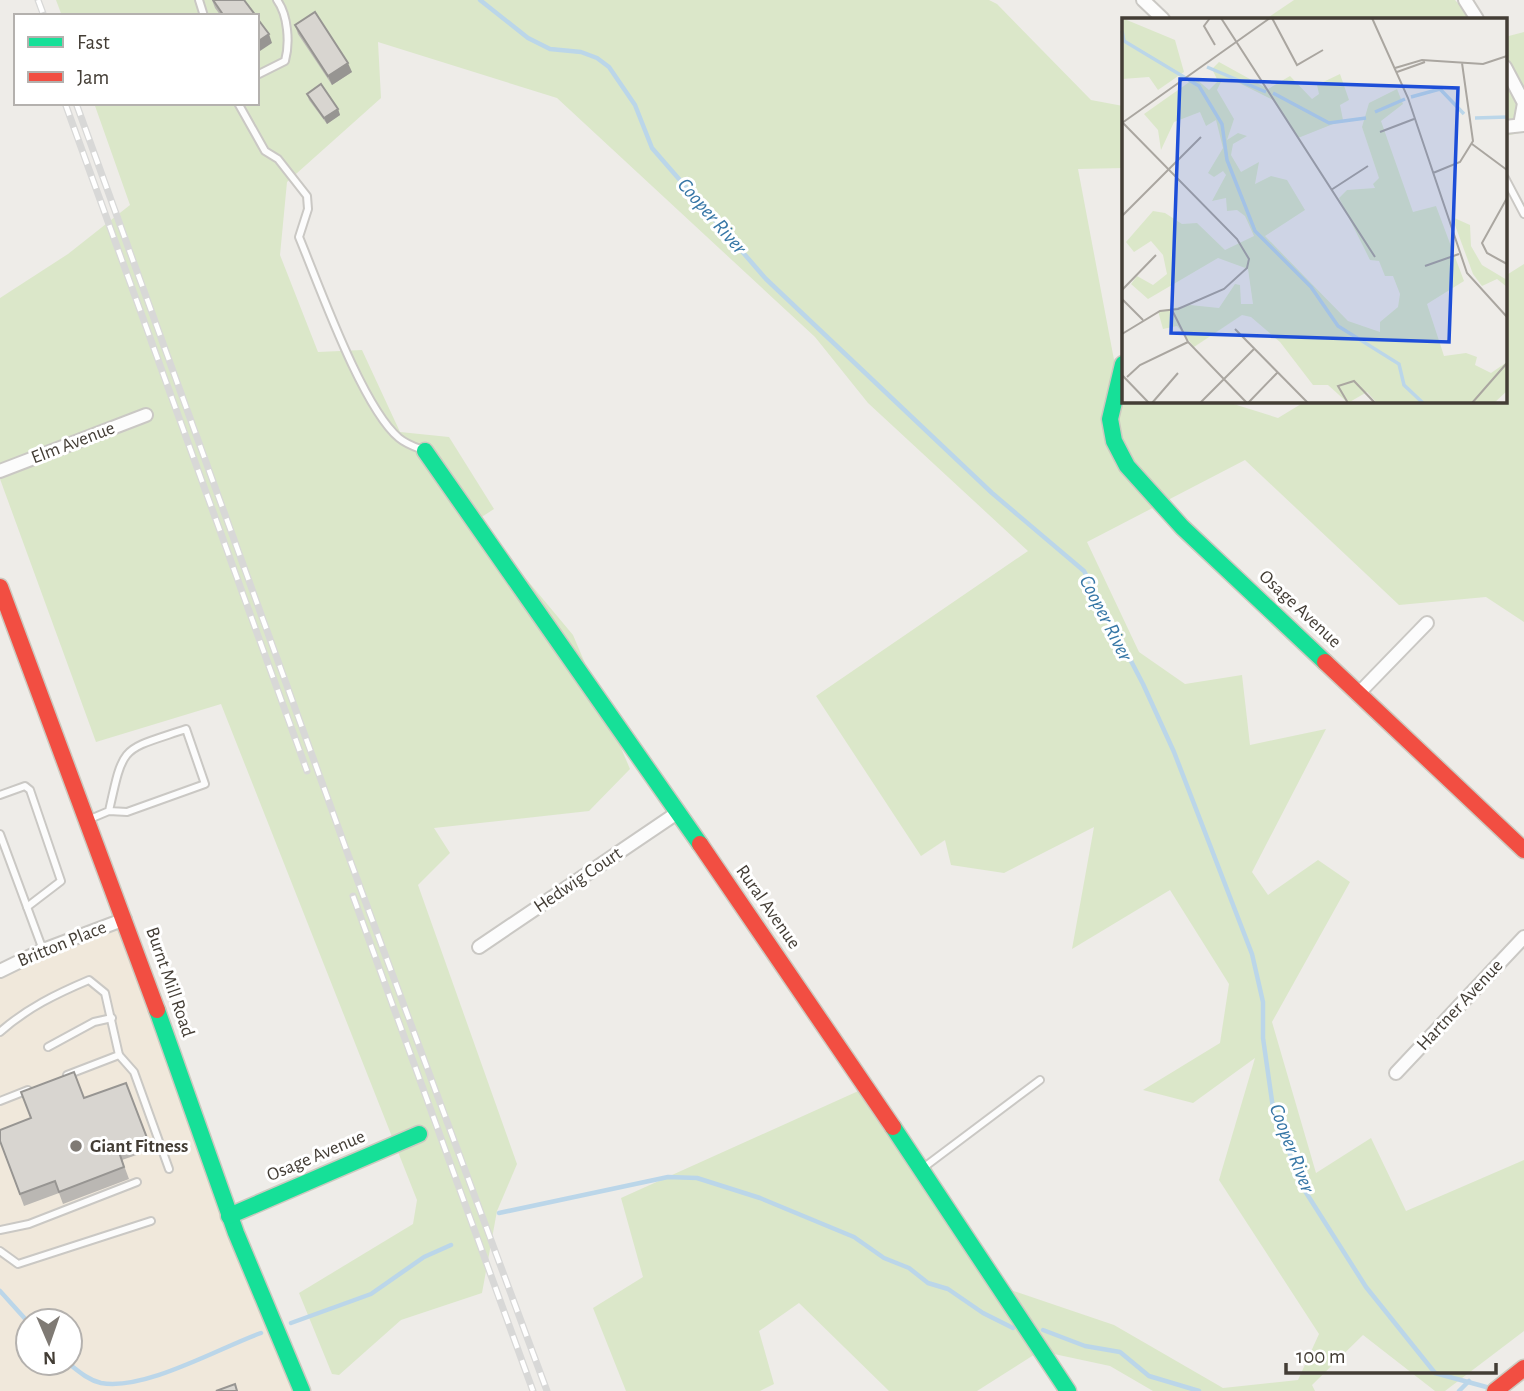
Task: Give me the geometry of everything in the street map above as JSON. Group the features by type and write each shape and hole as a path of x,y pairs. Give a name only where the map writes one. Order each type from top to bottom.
{"street":[{"path":"1143,0 1162,18"},
{"path":"1465,0 1476,18"},
{"path":"1506,69 1524,103 1522,125"},
{"name":"Osage Avenue","path":"1122,365 1110,419 1114,441 1127,466 1182,527 1524,850"},
{"name":"Elm Avenue","path":"0,471 146,415"},
{"name":"Rural Avenue","path":"425,451 566,649 922,1169 1068,1391"},
{"name":"Burnt Mill Road","path":"0,587 125,919 229,1216 274,1330 302,1391"},
{"path":"1359,693 1427,623"},
{"name":"Hedwig Court","path":"479,947 677,813"},
{"name":"Britton Place","path":"0,971 43,950 125,919"},
{"name":"Hartner Avenue","path":"1396,1073 1524,937"},
{"name":"Osage Avenue","path":"229,1216 419,1134"},
{"path":"1499,1388 1524,1368"}],"lane":[{"path":"259,74 285,61 288,50 283,8 277,0"},
{"path":"239,105 265,151 278,159 307,196 309,209 299,237 362,382 386,424 401,440 425,451"},
{"path":"1506,179 1524,214"},
{"path":"88,820 109,811 127,812 205,784 186,729 133,747 124,755 109,811"},
{"path":"0,795 25,786 30,790 61,881 27,907"},
{"path":"0,834 43,950"},
{"path":"0,1032 18,1016 53,995 89,980 105,993 118,1055 134,1073 169,1169"},
{"path":"48,1047 94,1022 112,1018"},
{"path":"61,1077 118,1055"},
{"path":"922,1169 1040,1080"},
{"path":"0,1101 38,1086"},
{"path":"0,1230 29,1224 137,1182"},
{"path":"0,1251 18,1264 151,1221"}],"shaded area":[{"path":"125,919 302,1391 0,1391 0,971"}],"green space":[{"path":"56,0 989,0 997,4 1091,100 1122,106 1122,168 1078,169 1115,365 1122,368 1122,402 1227,402 1278,418 1304,402 1506,402 1506,275 1524,264 1524,622 1486,597 1399,605 1245,460 1087,542 1139,652 1185,684 1242,675 1250,745 1326,729 1252,872 1268,895 1318,860 1350,882 1272,1022 1316,1173 1371,1138 1406,1211 1524,1160 1524,1331 1445,1391 1435,1391 1363,1335 1312,1385 1315,1391 1153,1391 1110,1366 1040,1351 977,1391 889,1391 799,1303 759,1331 774,1384 760,1391 626,1391 593,1308 643,1277 621,1198 865,1088 996,1285 1114,1325 1223,1388 1298,1380 1319,1334 1219,1180 1255,1058 1193,1103 1143,1090 1220,1043 1229,984 1170,890 1072,949 1094,827 1004,873 951,865 945,840 921,856 816,696 1028,551 868,403 815,337 557,98 378,42 381,98 287,182 280,255 318,352 362,350 400,432 449,437 494,509 477,520 573,635 630,769 589,811 434,828 450,853 418,885 517,1164 497,1211 482,1293 401,1320 339,1375 332,1374 299,1293 413,1224 417,1200 221,704 96,742 0,479 0,298 68,254 130,205 95,105 259,105 259,14 61,14"},
{"path":"1294,0 1455,0 1471,18 1267,18"},
{"path":"1524,32 1524,132 1506,136 1506,37"}],"building":[{"path":"213,0 244,0 254,14 223,14"},
{"path":"315,12 348,63 328,76 295,25"},
{"path":"259,21 269,34 259,41"},
{"path":"321,84 338,109 324,118 307,94"},
{"name":"Giant Fitness","path":"74,1072 84,1098 126,1083 147,1138 118,1149 124,1167 59,1192 55,1181 20,1194 0,1141 0,1130 31,1118 21,1092"},
{"path":"235,1384 237,1391 216,1391"}],"waterway":[{"name":"Cooper River","path":"480,0 528,38 550,49 581,52 597,58 609,67 635,105 652,148 766,279 992,493 1084,571 1143,684 1174,752 1252,954 1263,1002 1263,1038 1274,1115 1305,1191 1366,1287 1435,1373 1490,1388"},
{"path":"499,1213 668,1177 697,1178 760,1198 854,1237 884,1258 909,1268 928,1283 948,1289 983,1313 1013,1328"},
{"path":"291,1323 371,1294 424,1257 451,1245"},
{"path":"0,1291 14,1307"},
{"path":"1043,1330 1085,1346 1120,1352 1149,1376 1199,1391"},
{"path":"84,1376 101,1383 139,1381 182,1367 261,1333"},
{"path":"1459,1391 1469,1381"}],"railway":[{"path":"38,0 43,14"},
{"path":"66,105 307,771"},
{"path":"77,105 350,860 547,1391"},
{"path":"353,896 533,1391"}],"traffic: fast":[{"path":"1122,368 1110,419 1114,441 1127,466 1182,527 1325,662"},
{"path":"425,451 700,844"},
{"path":"157,1010 236,1233 302,1391"},
{"path":"893,1127 1068,1391"},
{"path":"229,1216 419,1134"}],"traffic: jam":[{"path":"0,587 157,1010"},
{"path":"1325,662 1524,850"},
{"path":"700,844 893,1127"},
{"path":"1495,1391 1524,1368"}],"place":[{"name":"Giant Fitness","path":"76,1146"}]}
